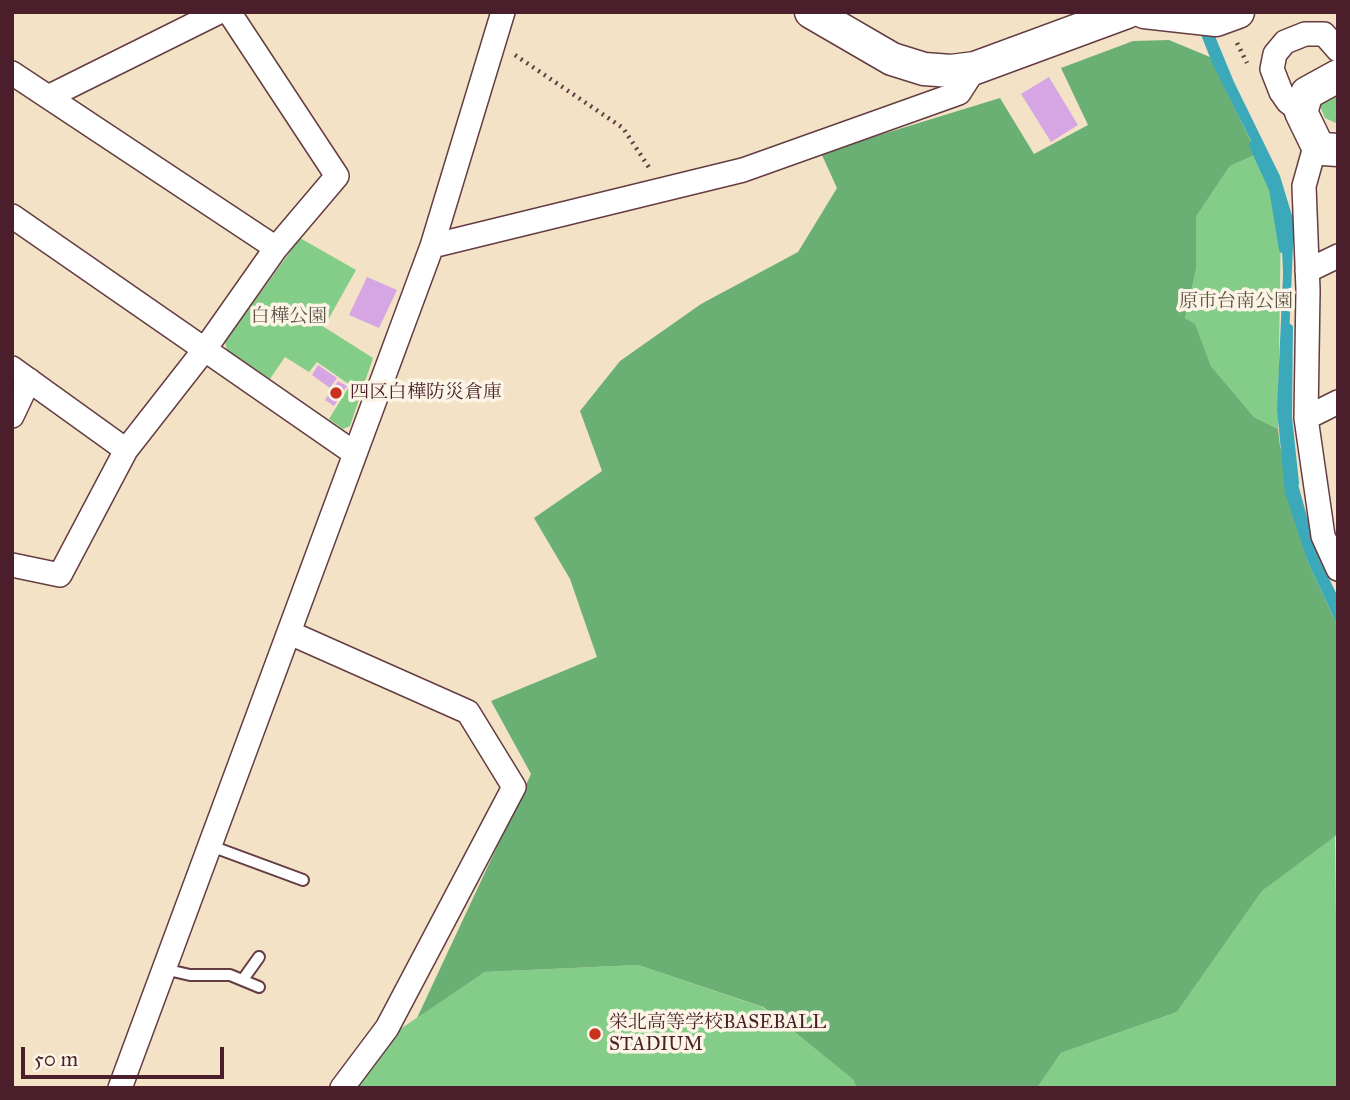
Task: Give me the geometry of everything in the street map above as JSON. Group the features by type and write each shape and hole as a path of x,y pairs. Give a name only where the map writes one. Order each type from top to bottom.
{"street":[{"path":"50,96 219,12"},
{"path":"12,565 60,576 126,450 205,349 276,248 337,176 229,12"},
{"path":"120,1088 432,246 503,12"},
{"path":"822,16 892,59 924,69 951,72 975,68 1127,12"},
{"path":"1144,12 1216,20 1238,12"},
{"path":"1338,50 1324,34 1305,34 1285,42 1275,54 1272,69 1288,102 1301,112 1327,147 1304,186 1307,271 1306,418 1323,536 1338,569"},
{"path":"432,246 744,170 959,93 975,68"},
{"path":"12,73 276,248"},
{"path":"1301,112 1307,93 1338,76"},
{"path":"12,216 354,453"},
{"path":"1307,271 1338,256"},
{"path":"12,416 21,374 126,450"},
{"path":"1306,418 1338,402"},
{"path":"290,634 468,712 514,787 387,1028 342,1088"}],"lane":[{"path":"211,846 303,880"},
{"path":"244,978 259,957"},
{"path":"164,969 190,975 230,975 244,978 259,987"}],"path":[{"path":"496,42 623,128 664,191"}],"green space":[{"path":"1169,40 1210,57 1257,154 1230,166 1196,217 1196,270 1185,318 1195,324 1211,366 1254,417 1278,429 1307,560 1338,627 1338,834 1262,891 1177,1012 1061,1053 1037,1088 857,1088 853,1079 763,1007 638,965 485,972 417,1018 531,774 491,701 597,657 570,579 534,518 602,471 580,411 620,361 701,304 798,252 837,188 821,153 1000,98 1034,154 1088,125 1061,68 1133,41"},
{"path":"1338,87 1338,124 1325,118 1319,104"},
{"name":"原市台南公園","path":"1257,154 1276,191 1281,222 1278,429 1254,417 1211,366 1195,325 1185,318 1196,270 1196,217 1230,166"},
{"name":"白樺公園","path":"300,238 356,270 324,327 373,358 350,426 343,429 329,419 350,385 317,362 309,372 285,357 270,379 227,350 225,342"},
{"path":"1335,833 1338,1088 1037,1088 1061,1053 1177,1012 1262,891"},
{"name":"栄北高等学校BASEBALL STADIUM","path":"638,965 762,1007 854,1079 857,1088 341,1088 369,1050 485,972"}],"water":[{"path":"1192,12 1205,12 1234,82 1280,176 1294,222 1286,410 1291,459 1318,556 1338,597 1338,627 1307,560 1285,492 1277,410 1283,274 1281,222 1276,191 1213,65"}],"building":[{"path":"1049,77 1078,125 1051,142 1021,94"},
{"path":"367,277 397,290 379,328 349,315"},
{"path":"318,365 337,378 330,388 312,375"},
{"name":"四区白樺防災倉庫","path":"338,381 347,386 334,406 325,400"}],"waterway":[{"path":"1253,145 1273,189 1283,249"},
{"path":"1289,328 1288,417 1295,483"}],"place":[{"name":"四区白樺防災倉庫","path":"336,393"},
{"name":"栄北高等学校BASEBALL STADIUM","path":"595,1034"}]}
